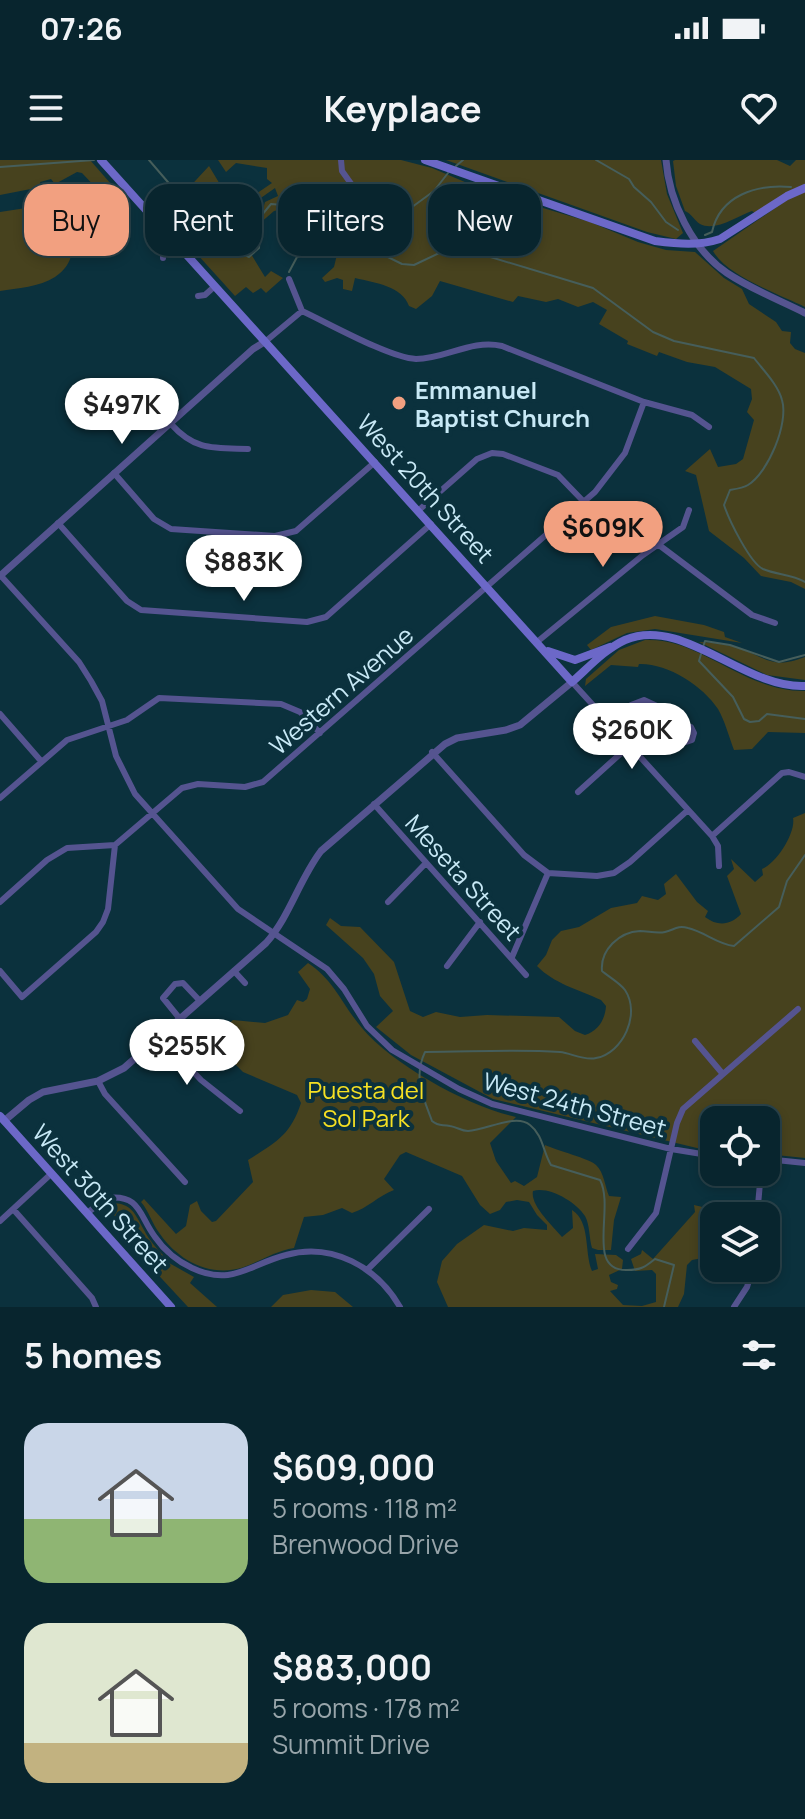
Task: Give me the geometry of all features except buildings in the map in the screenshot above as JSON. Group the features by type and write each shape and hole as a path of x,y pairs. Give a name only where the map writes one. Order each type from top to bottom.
{"main road":[{"path":"425,160 655,241 698,244 729,234 787,196 805,188"},
{"name":"West 20th Street","path":"105,161 145,207"},
{"name":"West 20th Street","path":"188,256 572,682"},
{"path":"540,645 564,658 575,660 621,641 649,634 669,637 776,684 805,686"},
{"path":"572,682 621,641"},
{"name":"West 30th Street","path":"1,1120 171,1307"}],"street":[{"path":"341,160 342,171 351,184"},
{"path":"666,160 674,201 698,244 726,273 805,313"},
{"path":"289,279 302,311 401,356 430,358 490,343 644,402 692,415 709,427"},
{"path":"198,296 205,295 215,286"},
{"path":"0,576 253,349 302,311"},
{"name":"Western Avenue","path":"115,845 182,788 198,784 245,787 263,782 602,485 634,434 644,402"},
{"path":"171,424 198,446 248,449"},
{"path":"419,510 477,459 492,453 503,454 558,475 584,502"},
{"path":"114,473 154,519 165,527 275,536 296,531 375,462"},
{"path":"540,645 683,527 689,510"},
{"path":"58,523 127,601 141,610 307,622 326,617 431,524"},
{"path":"659,545 752,615 775,623"},
{"name":"West 24th Street","path":"0,576 79,662 102,701 125,777 152,813 231,903 327,969 382,1042 413,1064 459,1089 506,1109 700,1154"},
{"path":"1,1120 50,1089 98,1081 124,1068 275,933 313,862 330,842 432,752 457,738 520,725 572,682"},
{"name":"West 20th Street","path":"572,682 714,839"},
{"path":"0,798 67,740 127,720 155,699 174,697 288,706 300,712 320,733"},
{"path":"609,724 631,705 644,700 653,702 681,729"},
{"path":"0,714 41,761"},
{"path":"578,792 629,746"},
{"path":"432,752 524,855 548,873 597,876 614,873 688,810"},
{"path":"719,866 714,839 782,773 805,777"},
{"name":"Meseta Street","path":"374,804 526,975"},
{"path":"0,902 56,853 67,848 115,845 108,909 96,932 22,997 0,971"},
{"path":"388,902 426,863"},
{"path":"512,957 548,873"},
{"path":"447,966 480,922"},
{"path":"234,971 245,983"},
{"path":"180,1019 163,998 175,984 183,983 200,1001"},
{"path":"628,1249 656,1213 683,1109 798,1009"},
{"path":"160,1036 201,1080 240,1111"},
{"path":"695,1041 722,1073"},
{"path":"98,1081 105,1094 185,1182"},
{"path":"780,1160 805,1163"},
{"path":"0,1221 52,1173"},
{"path":"87,1213 105,1199 115,1197 128,1200 139,1208 152,1233 166,1250 184,1265 204,1273 240,1273 287,1254 312,1252 335,1255 367,1270 385,1286 400,1307"},
{"path":"13,1209 92,1298 96,1307"},
{"path":"367,1270 429,1209"},
{"path":"734,1307 749,1282"}],"green space":[{"path":"0,160 90,160 111,184 92,184 77,172 55,184 51,179 40,184 24,184 24,190 0,195"},
{"path":"218,160 401,160 432,168 470,184 428,184 428,256 541,256 541,207 590,222 638,242 666,250 695,252 724,278 742,289 749,304 776,322 782,331 791,332 790,343 805,353 805,589 791,582 761,576 744,558 709,531 696,475 685,471 710,449 718,467 736,464 743,459 754,420 747,412 752,399 751,389 715,367 687,362 659,352 657,356 627,344 628,341 599,324 607,310 593,302 578,307 558,299 546,302 518,296 513,302 440,281 432,296 416,309 409,306 401,294 379,284 355,278 352,291 343,289 343,280 337,278 325,282 322,278 334,267 337,256 412,256 412,184 278,184 278,196 275,188 262,197 262,190 272,183 267,179 267,168 236,163 226,172"},
{"path":"446,160 661,160 667,194 683,233 676,239 647,232 541,194 541,184 513,184"},
{"path":"675,160 777,160 790,166 796,160 805,160 805,185 755,213 752,211 719,225 706,226 685,211 676,186"},
{"path":"209,166 220,184 192,184"},
{"path":"805,190 805,307 741,276 713,251"},
{"path":"278,196 278,210 262,221 262,213 265,202"},
{"path":"24,208 24,256 71,256 65,269 42,283 0,291 0,212"},
{"path":"199,256 252,256 265,277 271,271 283,278 266,293 261,288 253,293 246,287 235,296"},
{"path":"655,616 704,625 742,643 655,629 627,633 591,650 587,645 611,627"},
{"path":"645,640 665,641 685,647 762,683 805,691 805,733 768,732 752,749 734,750 725,724 711,700 683,677 661,667 611,665 585,686 586,679 619,650"},
{"path":"699,642 734,647 780,663 805,657 805,680 767,675"},
{"path":"805,813 805,1158 780,1155 780,1106 700,1106 700,1149 493,1099 411,1055 376,1027 393,1011 380,996 374,974 363,958 326,925 330,918 341,926 360,927 394,962 410,1011 423,1017 436,1012 460,1017 559,1017 575,1031 585,1035 600,1024 606,1006 601,1000 567,986 537,966 552,940 561,931 579,927 611,908 637,903 642,896 658,900 666,894 664,884 676,874 697,902 708,911 705,917 719,923 733,921 741,914 727,876 734,869 731,859 755,882 763,875 762,869 774,860 784,846 792,831 793,818"},
{"name":"Puesta del Sol Park","path":"308,963 317,970 332,985 362,1028 412,1070 476,1104 516,1117 490,1143 496,1161 511,1183 515,1181 524,1186 537,1177 545,1145 587,1160 599,1168 609,1196 621,1197 614,1220 611,1250 592,1248 585,1216 569,1201 539,1190 533,1191 533,1197 543,1215 562,1237 573,1228 572,1210 578,1215 585,1230 592,1271 598,1269 595,1254 616,1255 623,1260 622,1269 609,1275 611,1282 618,1285 617,1289 610,1291 623,1305 642,1306 656,1302 656,1274 652,1270 635,1271 631,1259 641,1254 642,1250 653,1259 695,1212 694,1205 700,1206 700,1258 687,1265 684,1294 678,1307 448,1307 437,1282 442,1261 457,1244 484,1225 513,1231 524,1228 547,1230 547,1225 529,1202 506,1202 500,1210 490,1214 480,1205 462,1176 406,1152 400,1155 384,1179 394,1190 352,1213 342,1208 323,1215 304,1217 294,1248 229,1270 206,1268 176,1252 157,1230 141,1202 144,1199 176,1234 186,1226 190,1205 197,1201 201,1211 212,1222 216,1221 253,1182 248,1160 287,1131 297,1114 301,1103 297,1095 243,1072 210,1039 233,1020 265,1023 288,1015 297,1000 303,1002 307,999 310,989 298,972"},
{"path":"111,1203 132,1210 165,1257 162,1259 194,1277 190,1283 217,1307 188,1307 137,1252 133,1240 102,1207"},
{"path":"311,1290 335,1292 353,1307 271,1307 283,1295"}],"waterway":[{"path":"0,167 94,160"},
{"path":"149,160 173,188 201,193 220,206 241,253 249,257 259,248 261,216 271,204 283,205 308,232 337,232 402,264 414,265 454,246 593,288 653,332 674,341 754,358 780,394 783,410 780,434 763,470 748,485 730,490 724,505 740,540 758,565 805,582"},
{"path":"456,166 463,160"},
{"path":"596,160 629,179 666,222 678,230"},
{"path":"289,272 297,257 326,250 365,250 378,245 408,210 434,191 448,173"},
{"path":"705,235 712,232 723,209 742,194 765,188 791,187"},
{"path":"703,647 705,641 730,645 779,662 805,655"},
{"path":"701,654 699,661 733,697 744,719 759,721 767,714 805,719"},
{"path":"664,1307 674,1265 655,1259 642,1268 627,1270 614,1268 607,1260 603,1236 604,1192 600,1180 551,1165 538,1134 524,1122 509,1121 468,1131 434,1123 421,1087 421,1061 425,1052 543,1051 591,1059 606,1055 627,1031 631,1010 625,990 602,971 604,956 612,944 632,932 662,933 681,927 734,946 779,907 787,881 805,855"}],"place":[{"name":"Emmanuel Baptist Church","path":"399,403"}]}
